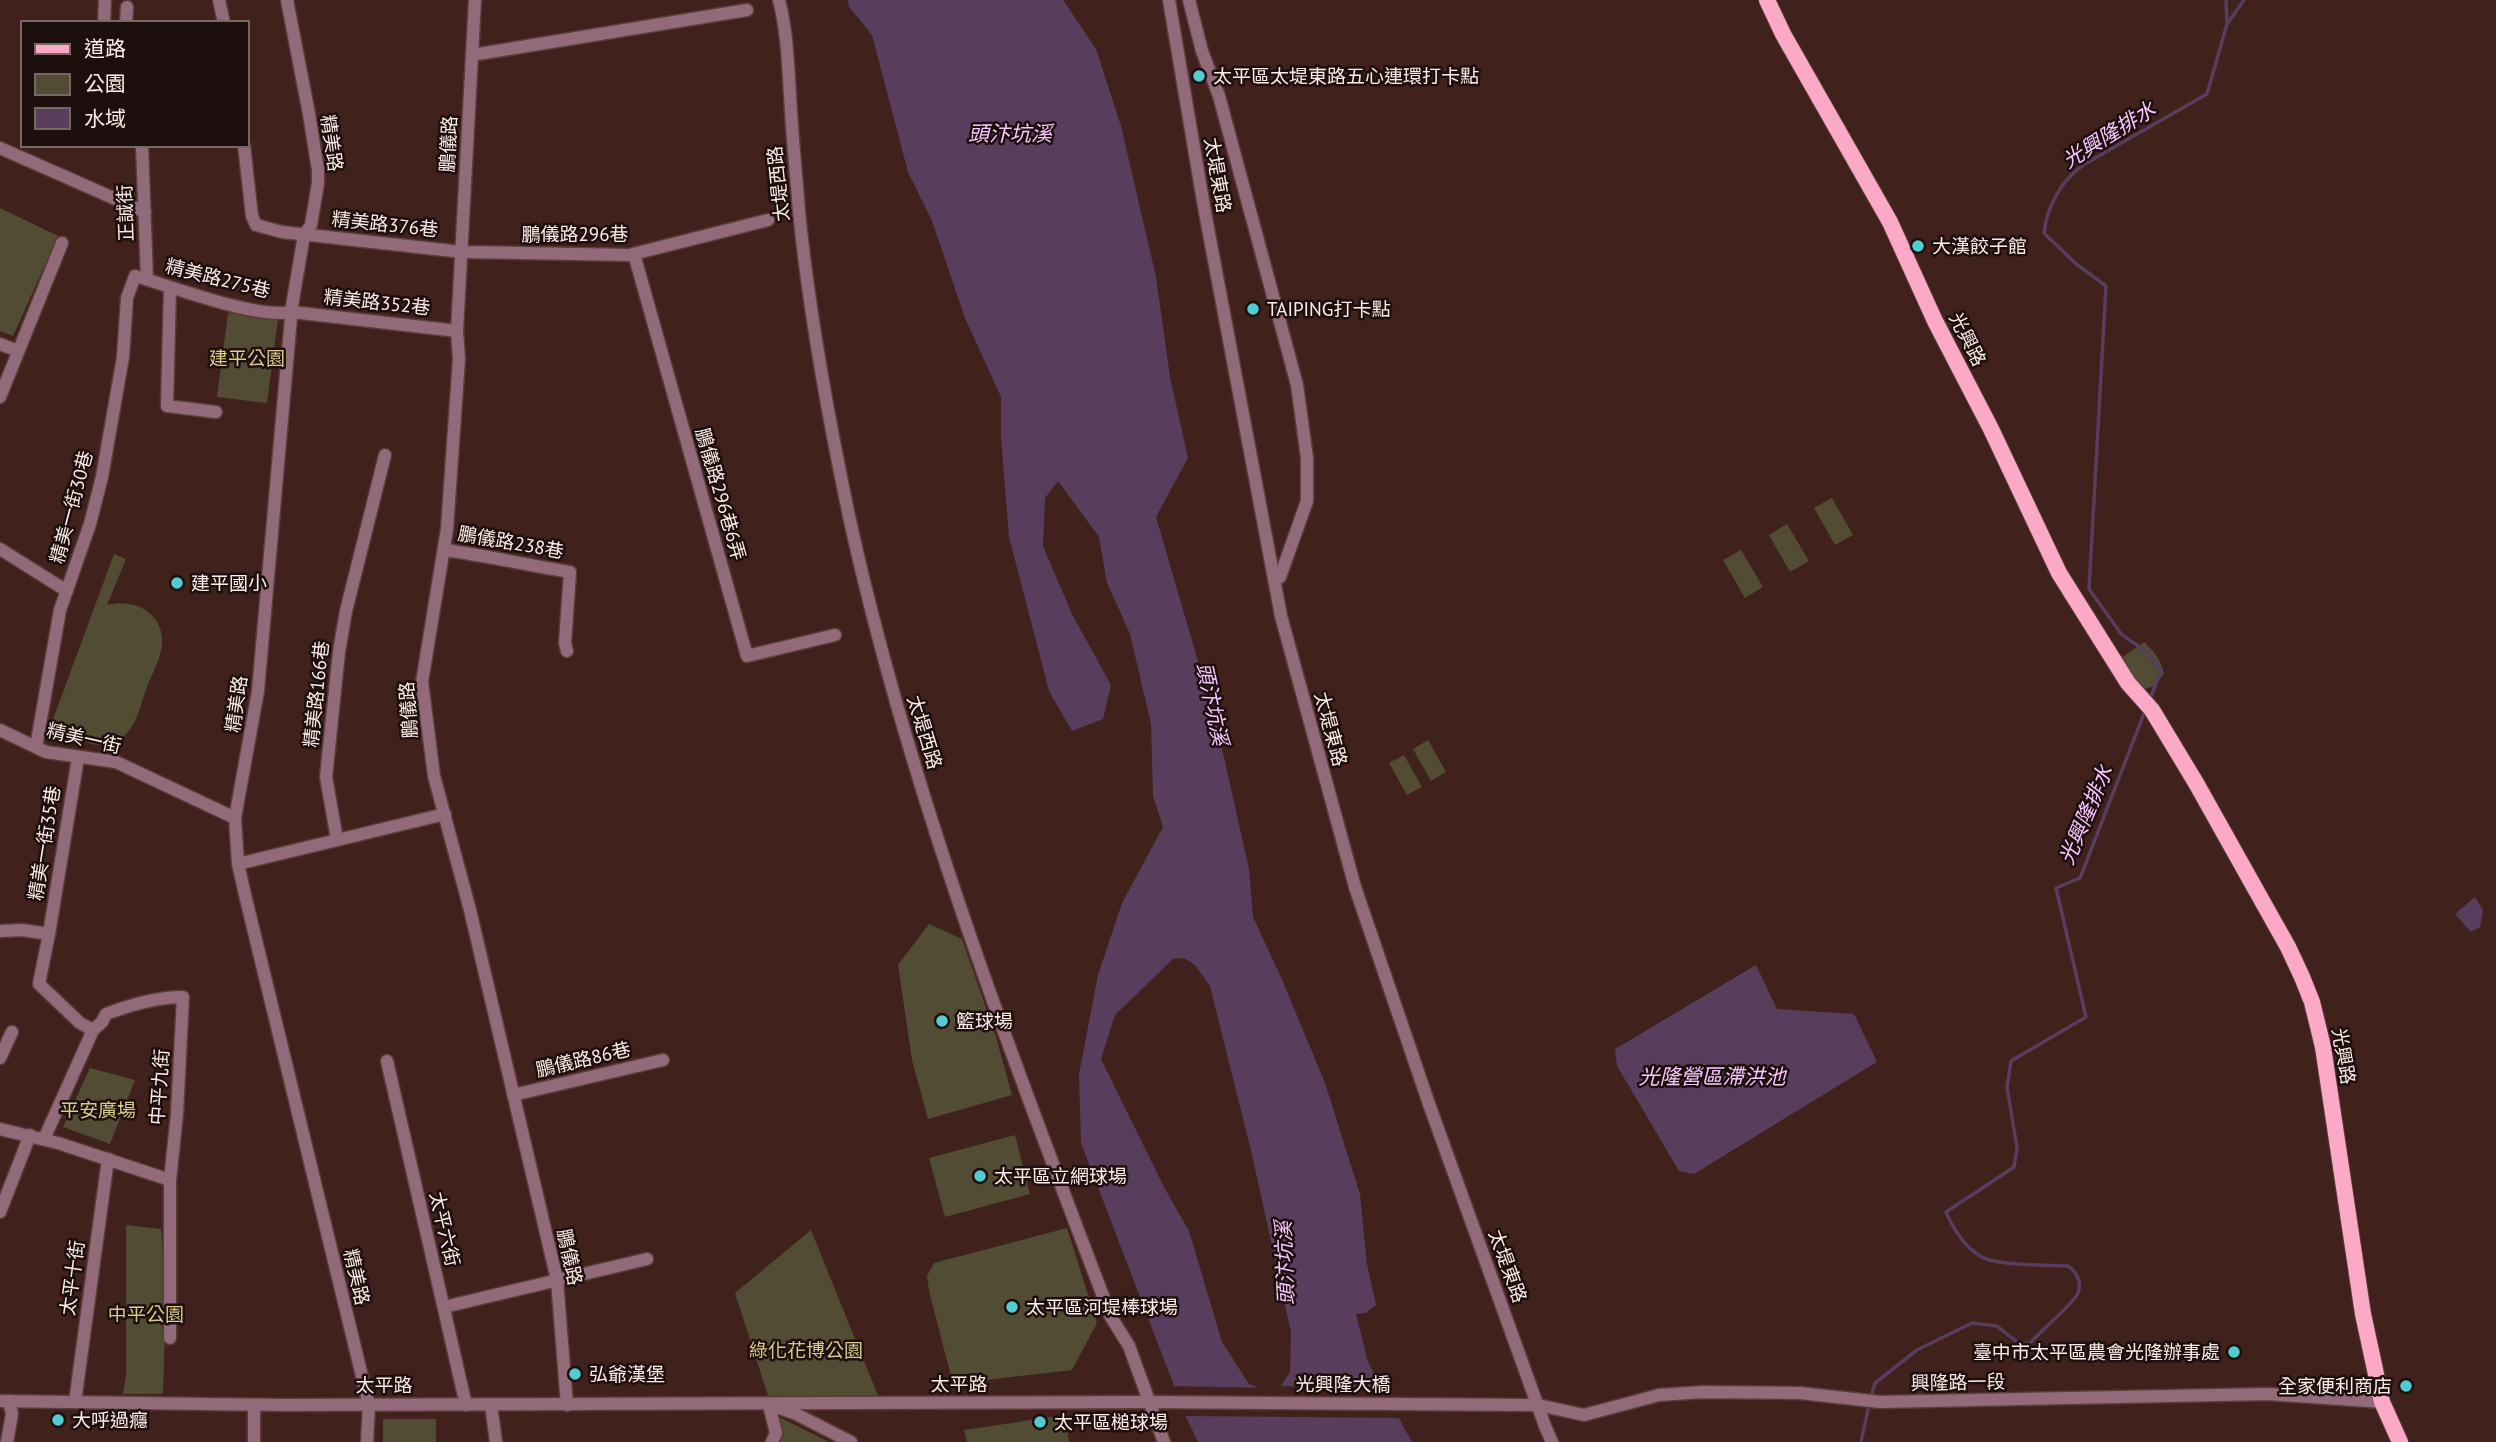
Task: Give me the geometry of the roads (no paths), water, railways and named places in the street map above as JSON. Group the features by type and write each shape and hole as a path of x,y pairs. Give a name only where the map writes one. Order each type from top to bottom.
{"main road":[{"name":"光興路","path":"1767,0 1783,34 1890,222 1934,321 1991,429 2059,573 2113,660 2152,710 2288,947 2312,1002 2323,1047 2364,1314 2382,1402 2400,1442"}],"street":[{"path":"104,21 105,0"},
{"path":"219,0 224,21"},
{"name":"精美路","path":"287,0 318,170 312,225 304,235 292,312 258,691 235,818 238,864 369,1405 368,1442"},
{"name":"鵬儀路","path":"475,0 457,331 458,359 445,550 422,682 434,776 557,1280 567,1405"},
{"name":"太堤西路","path":"779,0 786,43 800,216 817,340 833,437 870,609 906,740 967,928 1093,1269 1116,1327 1129,1346 1164,1442"},
{"name":"太堤東路","path":"1169,0 1257,497 1291,656 1355,887 1429,1104 1552,1442"},
{"path":"1189,0 1202,51 1219,96 1297,385 1307,458 1307,501 1280,577"},
{"path":"126,21 127,6"},
{"path":"472,55 747,10"},
{"name":"正誠街","path":"141,278 145,212 142,147"},
{"name":"精美路376巷","path":"244,147 252,216 256,225 304,235 462,252"},
{"path":"0,148 145,212"},
{"name":"鵬儀路296巷","path":"462,252 634,254 768,220"},
{"path":"0,397 62,243"},
{"name":"鵬儀路296巷6弄","path":"634,254 747,656 835,635"},
{"name":"精美路275巷","path":"141,278 234,306 281,314 292,312"},
{"name":"精美一街30巷","path":"36,747 60,610 68,592 102,477 123,357 127,298 141,278"},
{"path":"170,288 167,406 216,412"},
{"name":"精美路352巷","path":"292,312 457,331"},
{"path":"0,344 18,351"},
{"name":"精美路166巷","path":"337,839 326,777 339,652 346,611 384,455"},
{"path":"0,549 68,592"},
{"name":"鵬儀路238巷","path":"445,550 570,572 565,643 567,651"},
{"name":"精美一街","path":"0,730 46,752 116,762 235,818"},
{"name":"精美一街35巷","path":"78,758 39,984 80,1023 93,1030"},
{"path":"238,864 445,814"},
{"path":"0,930 49,934"},
{"name":"中平九街","path":"93,1030 106,1014 130,1005 183,997 177,1114 170,1180 170,1338"},
{"path":"44,1139 93,1030"},
{"path":"0,1058 12,1032"},
{"name":"鵬儀路86巷","path":"513,1096 663,1060"},
{"name":"太平六街","path":"387,1061 466,1405"},
{"path":"0,1129 44,1139 170,1180"},
{"path":"0,1212 30,1135"},
{"name":"太平十街","path":"75,1402 108,1159"},
{"path":"444,1307 647,1259"},
{"name":"興隆路一段","path":"1538,1405 1584,1415 1659,1395 1703,1391 1800,1393 1880,1402 2268,1394 2382,1402"},
{"path":"4,1401 12,1414 7,1442"},
{"name":"太平路","path":"4,1401 254,1405 1149,1402"},
{"name":"光興隆大橋","path":"1149,1402 1538,1405"},
{"path":"254,1405 254,1442"},
{"path":"491,1405 496,1442"},
{"path":"769,1405 776,1433 772,1442"},
{"name":"太平路","path":"769,1405 794,1413 851,1442"}],"water":[{"name":"頭汴坑溪","path":"848,0 1063,0 1096,49 1121,126 1156,277 1170,377 1188,458 1156,517 1217,726 1249,869 1253,917 1325,1083 1360,1194 1367,1264 1376,1305 1366,1313 1356,1314 1368,1362 1412,1442 1198,1442 1186,1417 1081,1143 1079,1074 1098,975 1122,903 1163,827 1153,796 1151,724 1130,634 1107,583 1099,537 1058,481 1045,498 1043,546 1072,614 1111,685 1103,719 1072,731 1049,691 1009,537 1001,438 1001,397 965,318 932,221 908,172 872,35 849,7","holes":["1184,958 1195,965 1210,986 1252,1155 1291,1332 1290,1372 1280,1387 1269,1392 1249,1384 1222,1342 1189,1231 1164,1187 1101,1059 1115,1015 1173,959"]},
{"path":"2475,897 2483,910 2480,927 2471,932 2455,914"},
{"name":"光隆營區滯洪池","path":"1756,965 1777,1009 1854,1014 1877,1062 1694,1174 1679,1171 1617,1066 1615,1049"}],"waterway":[{"name":"光興隆排水","path":"2149,701 2161,671 2146,651 2122,635 2089,589 2106,286 2075,263 2044,233 2048,213 2056,195 2075,171 2207,94 2227,24 2226,0"},
{"path":"2227,24 2244,0"},
{"name":"光興隆排水","path":"1871,1397 1875,1383 1917,1350 1972,1323 1997,1326 2021,1345 2030,1343 2069,1305 2079,1291 2078,1279 2068,1266 1997,1262 1980,1256 1960,1236 1946,1212 2014,1167 2017,1148 2007,1087 2011,1061 2086,1017 2056,888 2080,878 2145,711"},
{"name":"光興隆排水","path":"1861,1442 1869,1405"}],"place":[{"name":"太平區太堤東路五心連環打卡點","path":"1199,76"},
{"name":"大漢餃子館","path":"1918,246"},
{"name":"TAIPING打卡點","path":"1253,309"},
{"name":"建平國小","path":"177,583"},
{"name":"籃球場","path":"942,1021"},
{"name":"太平區立網球場","path":"980,1176"},
{"name":"太平區河堤棒球場","path":"1012,1307"},
{"name":"臺中市太平區農會光隆辦事處","path":"2234,1352"},
{"name":"弘爺漢堡","path":"575,1374"},
{"name":"全家便利商店","path":"2406,1386"},
{"name":"大呼過癮","path":"58,1420"},
{"name":"太平區槌球場","path":"1040,1422"}],"park label":[{"name":"建平公園","path":"247,358"},
{"name":"平安廣場","path":"98,1110"},
{"name":"中平公園","path":"146,1314"},
{"name":"綠化花博公園","path":"806,1350"}]}
